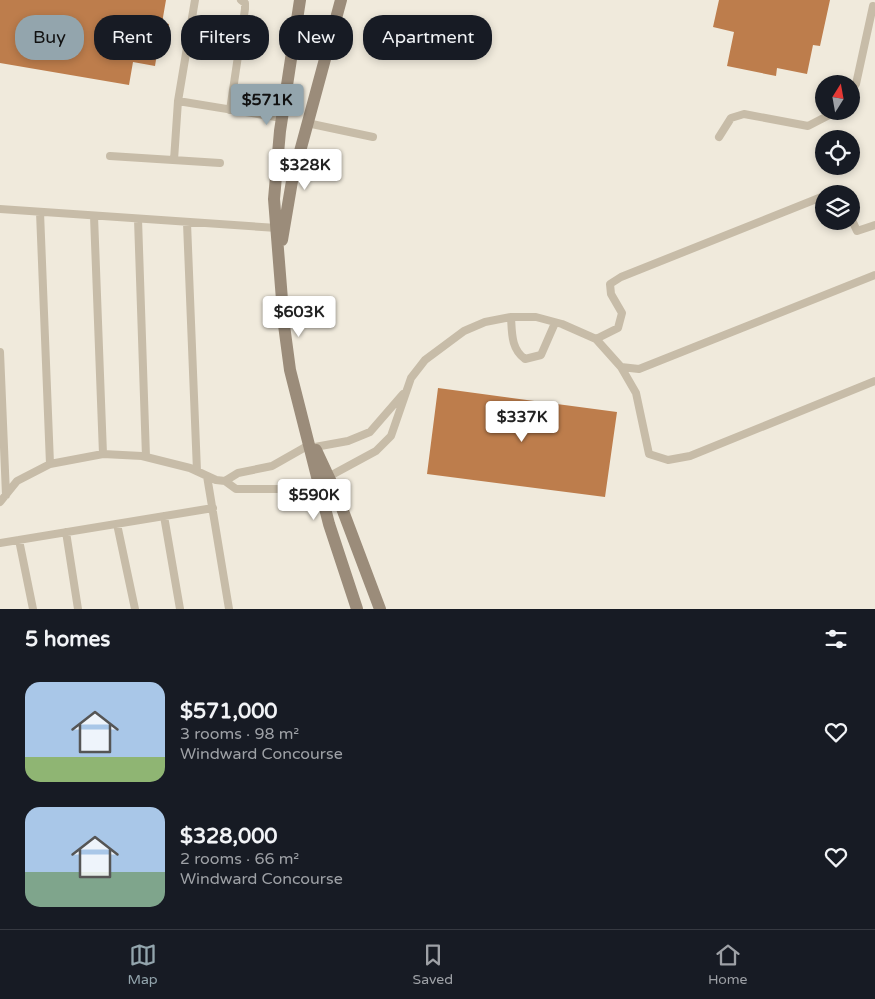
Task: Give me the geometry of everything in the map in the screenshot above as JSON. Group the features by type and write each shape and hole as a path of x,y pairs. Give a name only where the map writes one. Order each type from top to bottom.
{"street":[{"path":"300,0 282,118 274,199 280,254 284,326 289,361 304,423 312,446 321,492 357,609"},
{"path":"280,254 292,181 341,0"},
{"path":"312,446 328,477 380,609"}],"lane":[{"path":"174,160 178,102 195,0"},
{"path":"230,110 245,9 245,3 241,0"},
{"path":"858,75 873,6"},
{"path":"178,102 282,118"},
{"path":"719,137 731,118 744,114 808,126 820,120"},
{"path":"307,122 373,138"},
{"path":"110,156 220,163"},
{"path":"596,339 618,328 622,313 611,294 610,284 620,277 815,200"},
{"path":"0,210 277,228"},
{"path":"40,212 50,464"},
{"path":"94,216 102,454"},
{"path":"138,219 146,457"},
{"path":"187,223 197,471"},
{"path":"860,230 875,225"},
{"path":"621,368 640,369 875,275"},
{"path":"328,477 376,451 391,436 406,391 416,372 441,346 464,331 485,322 536,317 596,339 621,368 636,393 650,454 668,460 690,456 875,381"},
{"path":"511,318 513,344 517,353 524,358 541,355 556,323"},
{"path":"0,352 6,495"},
{"path":"225,481 238,473 272,466 312,446 348,442 370,432 406,391"},
{"path":"0,502 17,481 50,464 102,454 146,457 197,471 225,481 236,489 321,492"},
{"path":"207,476 229,609"},
{"path":"0,543 212,508"},
{"path":"164,516 180,609"},
{"path":"117,524 135,609"},
{"path":"66,532 78,609"},
{"path":"18,540 33,609"}],"building":[{"path":"0,0 166,0 163,15 94,15 94,60 156,60 155,66 133,62 129,85 0,63"},
{"path":"719,0 830,0 820,46 813,45 807,74 777,68 776,76 727,66 734,32 713,27"},
{"path":"438,388 617,412 605,497 427,474"}]}
